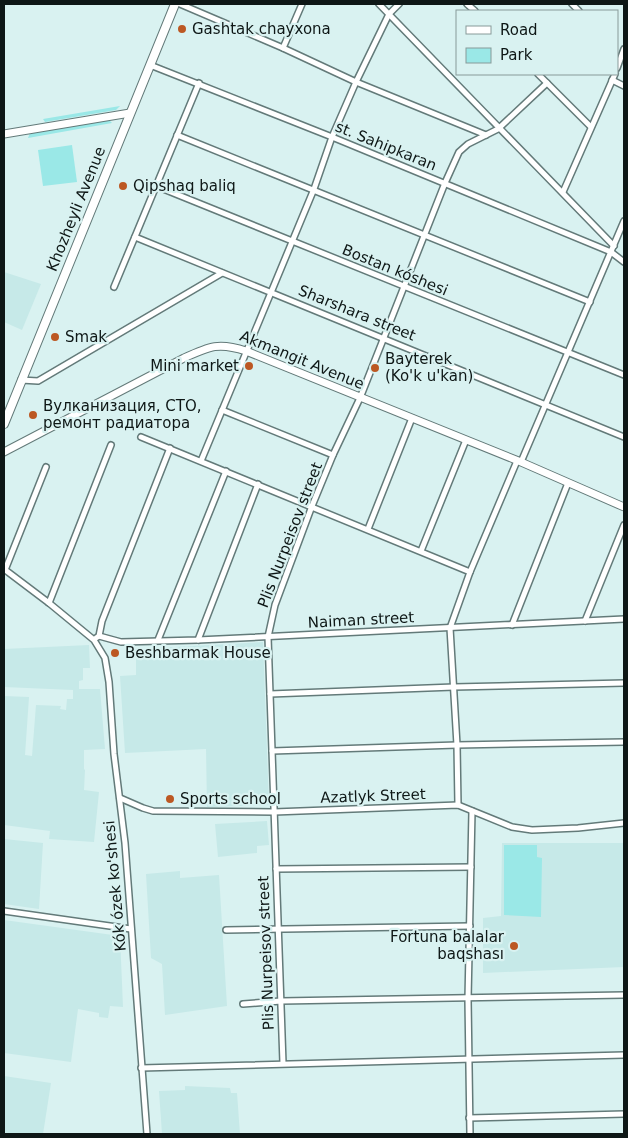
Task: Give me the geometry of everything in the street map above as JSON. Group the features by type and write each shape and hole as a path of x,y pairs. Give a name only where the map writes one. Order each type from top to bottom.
{"main road":[{"name":"Khozheyli Avenue","path":"4,424 175,4"}],"street":[{"path":"180,4 283,48 356,82 486,135"},
{"path":"283,48 302,4"},
{"path":"379,4 498,129 563,192 624,262"},
{"path":"201,461 314,189 332,137 389,14 398,4"},
{"path":"618,66 624,51"},
{"name":"st. Sahipkaran","path":"150,65 612,249"},
{"path":"539,75 591,127"},
{"path":"563,192 614,75"},
{"path":"612,80 624,86"},
{"path":"114,287 199,83"},
{"name":"Plis Nurpeisov street","path":"283,1063 268,637 275,605 312,506 333,455 360,398 424,234 459,152 468,144 498,129 547,83"},
{"path":"4,134 130,113"},
{"path":"177,135 590,302"},
{"name":"Bostan kóshesi","path":"156,186 624,375"},
{"path":"458,805 457,745 450,628 470,572 546,404 624,221"},
{"name":"Sharshara street","path":"135,237 624,437"},
{"path":"21,380 38,380 222,273"},
{"name":"Akmangit Avenue","path":"4,452 198,351 212,346 228,345 466,440 624,507"},
{"path":"222,410 333,455"},
{"path":"368,529 412,418"},
{"path":"141,437 470,572"},
{"path":"421,551 466,440"},
{"path":"49,603 111,445"},
{"path":"46,466 5,570 94,640 99,636 102,621 170,448"},
{"path":"158,640 226,471"},
{"path":"512,625 568,483"},
{"path":"198,640 258,484"},
{"path":"585,621 624,526"},
{"name":"Naiman street","path":"99,636 121,642 198,640 624,619"},
{"name":"Kók ózek ko'shesi","path":"94,640 105,658 108,670 147,1134"},
{"path":"270,694 624,683"},
{"path":"272,751 624,742"},
{"name":"Azatlyk Street","path":"120,798 153,811 274,812 458,805 512,827 532,830 624,823"},
{"path":"470,1134 468,999 472,811"},
{"path":"276,869 471,867"},
{"path":"4,911 131,929"},
{"path":"226,930 470,926"},
{"path":"243,1004 281,1001 624,995"},
{"path":"141,1068 624,1055"},
{"path":"469,1118 624,1114"}],"shaded area":[{"path":"4,272 41,284 22,330 4,322"},
{"path":"263,642 269,805 207,807 206,749 125,753 120,676 136,675 136,649"},
{"path":"89,645 90,668 83,668 83,680 79,681 79,689 100,689 105,749 84,750 84,790 99,792 94,842 49,839 50,831 4,825 4,696 29,697 25,755 32,756 36,705 61,706 60,709 66,710 67,699 73,699 73,690 4,687 4,649"},
{"path":"267,821 269,845 257,846 257,853 218,857 215,824"},
{"path":"4,839 43,843 39,909 4,904"},
{"path":"502,843 624,843 624,967 483,973 483,918 501,916"},
{"path":"180,871 180,878 219,875 227,1006 165,1015 162,964 151,958 146,874"},
{"path":"4,920 120,936 123,1007 110,1006 108,1018 99,1017 99,1013 78,1009 71,1062 4,1053"},
{"path":"4,1076 51,1083 43,1134 4,1134"},
{"path":"185,1086 230,1088 231,1093 237,1093 240,1134 162,1134 159,1091 185,1090"}],"green space":[{"path":"120,106 116,110 45,122 43,119"},
{"path":"109,120 112,123 28,138 30,133"},
{"path":"72,145 77,182 43,186 38,150"},
{"path":"504,845 537,845 537,857 542,858 541,917 504,915"}],"place":[{"name":"Gashtak chayxona","path":"182,29"},
{"name":"Qipshaq baliq","path":"123,186"},
{"name":"Smak","path":"55,337"},
{"name":"Mini market","path":"249,366"},
{"name":"Bayterek (Ko'k u'kan)","path":"375,368"},
{"name":"Вулканизация, СТО, ремонт радиатора","path":"33,415"},
{"name":"Beshbarmak House","path":"115,653"},
{"name":"Sports school","path":"170,799"},
{"name":"Fortuna balalar baqshası","path":"514,946"}]}
